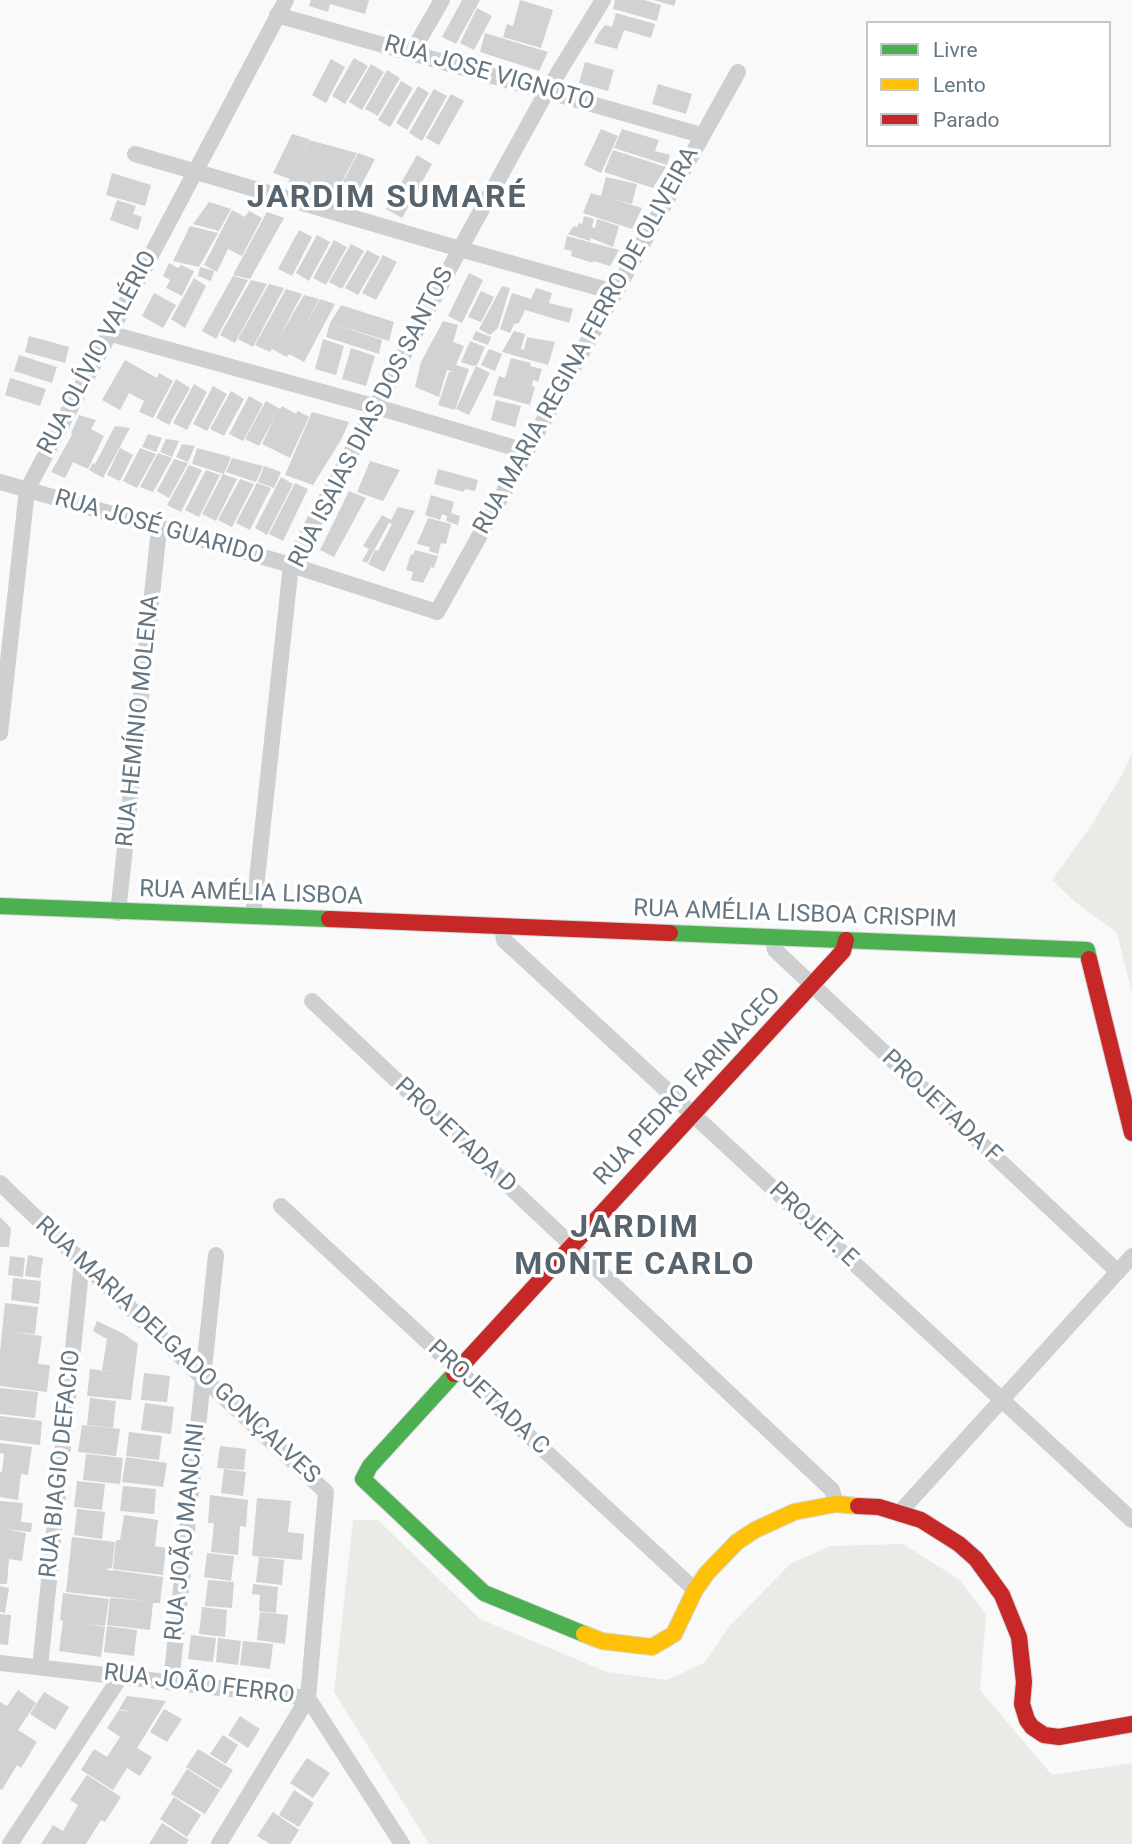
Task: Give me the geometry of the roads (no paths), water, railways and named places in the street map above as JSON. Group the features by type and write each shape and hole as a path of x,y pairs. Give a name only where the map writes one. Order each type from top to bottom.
{"street":[{"name":"RUA OLÍVIO VALÉRIO","path":"0,733 6,632 27,490 286,0"},
{"path":"412,52 442,0"},
{"name":"RUA ISAIAS DIAS DOS SANTOS","path":"253,916 291,565 547,91 603,0"},
{"name":"RUA JOSE VIGNOTO","path":"276,15 701,135"},
{"name":"RUA MARIA REGINA FERRO DE OLIVEIRA","path":"437,612 738,72"},
{"path":"135,154 614,292"},
{"path":"108,334 377,407 525,451"},
{"name":"RUA JOSÉ GUARIDO","path":"0,482 291,565 437,612"},
{"name":"RUA HEMÍNIO MOLENA","path":"118,913 159,529"},
{"name":"RUA AMÉLIA LISBOA","path":"0,906 118,913 502,926"},
{"name":"RUA AMÉLIA LISBOA CRISPIM","path":"502,926 1087,950 1132,1133"},
{"name":"PROJET. E","path":"502,926 504,940 1132,1520"},
{"name":"PROJETADA F","path":"772,937 775,950 1118,1272"},
{"name":"RUA PEDRO FARINACEO","path":"695,1590 679,1627 660,1644 652,1647 602,1641 484,1593 363,1479 370,1466 843,951 846,940"},
{"name":"PROJETADA D","path":"312,1001 832,1490 836,1504"},
{"name":"RUA MARIA DELGADO GONÇALVES","path":"0,1183 326,1492 308,1698"},
{"name":"PROJETADA C","path":"281,1206 695,1590"},
{"name":"RUA JOÃO MANCINI","path":"171,1683 216,1255"},
{"path":"900,1512 1132,1256"},
{"name":"RUA BIAGIO DEFACIO","path":"40,1667 82,1262"},
{"path":"695,1590 721,1557 755,1530 794,1512 836,1504 858,1504 900,1512 921,1520 960,1544 976,1559 1002,1595 1019,1637 1023,1660 1022,1704 1032,1727 1044,1735 1059,1737 1132,1724"},
{"name":"RUA JOÃO FERRO","path":"0,1663 308,1698 402,1844"},
{"path":"10,1844 121,1676"},
{"path":"219,1844 308,1698"}],"district":[{"name":"JARDIM SUMARÉ","path":"387,199"},
{"name":"JARDIM MONTE CARLO","path":"635,1248"}]}
